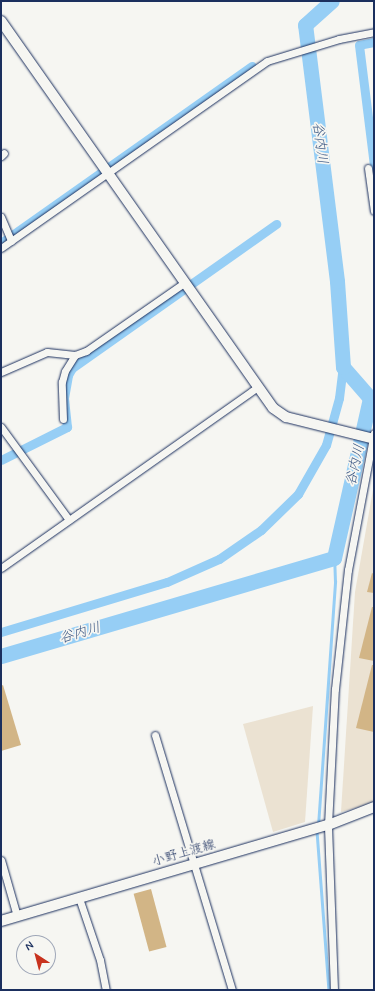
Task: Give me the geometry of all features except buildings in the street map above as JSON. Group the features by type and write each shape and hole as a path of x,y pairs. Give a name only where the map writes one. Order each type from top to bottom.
{"street":[{"path":"1,21 273,408 286,417 356,435 372,437 348,570 335,689 328,825 334,990"},
{"path":"1,248 267,61 339,39 374,32"},
{"path":"368,168 374,211"},
{"path":"1,217 10,241"},
{"path":"1,362 4,370 47,352 75,355 86,351 184,282"},
{"path":"63,420 62,382 65,371 75,355"},
{"path":"1,568 258,387"},
{"path":"1,427 69,520"},
{"path":"155,735 232,990"},
{"name":"小野上渡線","path":"1,921 328,825 374,807"},
{"path":"1,860 17,916"},
{"path":"79,898 100,960 106,990"}],"shaded area":[{"path":"374,484 374,803 341,812 355,592"},
{"path":"313,706 305,822 273,832 243,724"}],"waterway":[{"name":"谷内川","path":"1,656 334,558 370,398 343,367 337,281 305,25 332,1"},
{"path":"374,42 359,45 374,166"},
{"path":"1,243 252,66"},
{"path":"1,460 67,427 64,398 68,375 72,368 276,224"},
{"path":"1,632 167,582 219,559 261,530 298,494 326,445 339,398 343,367"},
{"path":"318,826 335,582 334,558"},
{"path":"317,831 329,990"}]}
